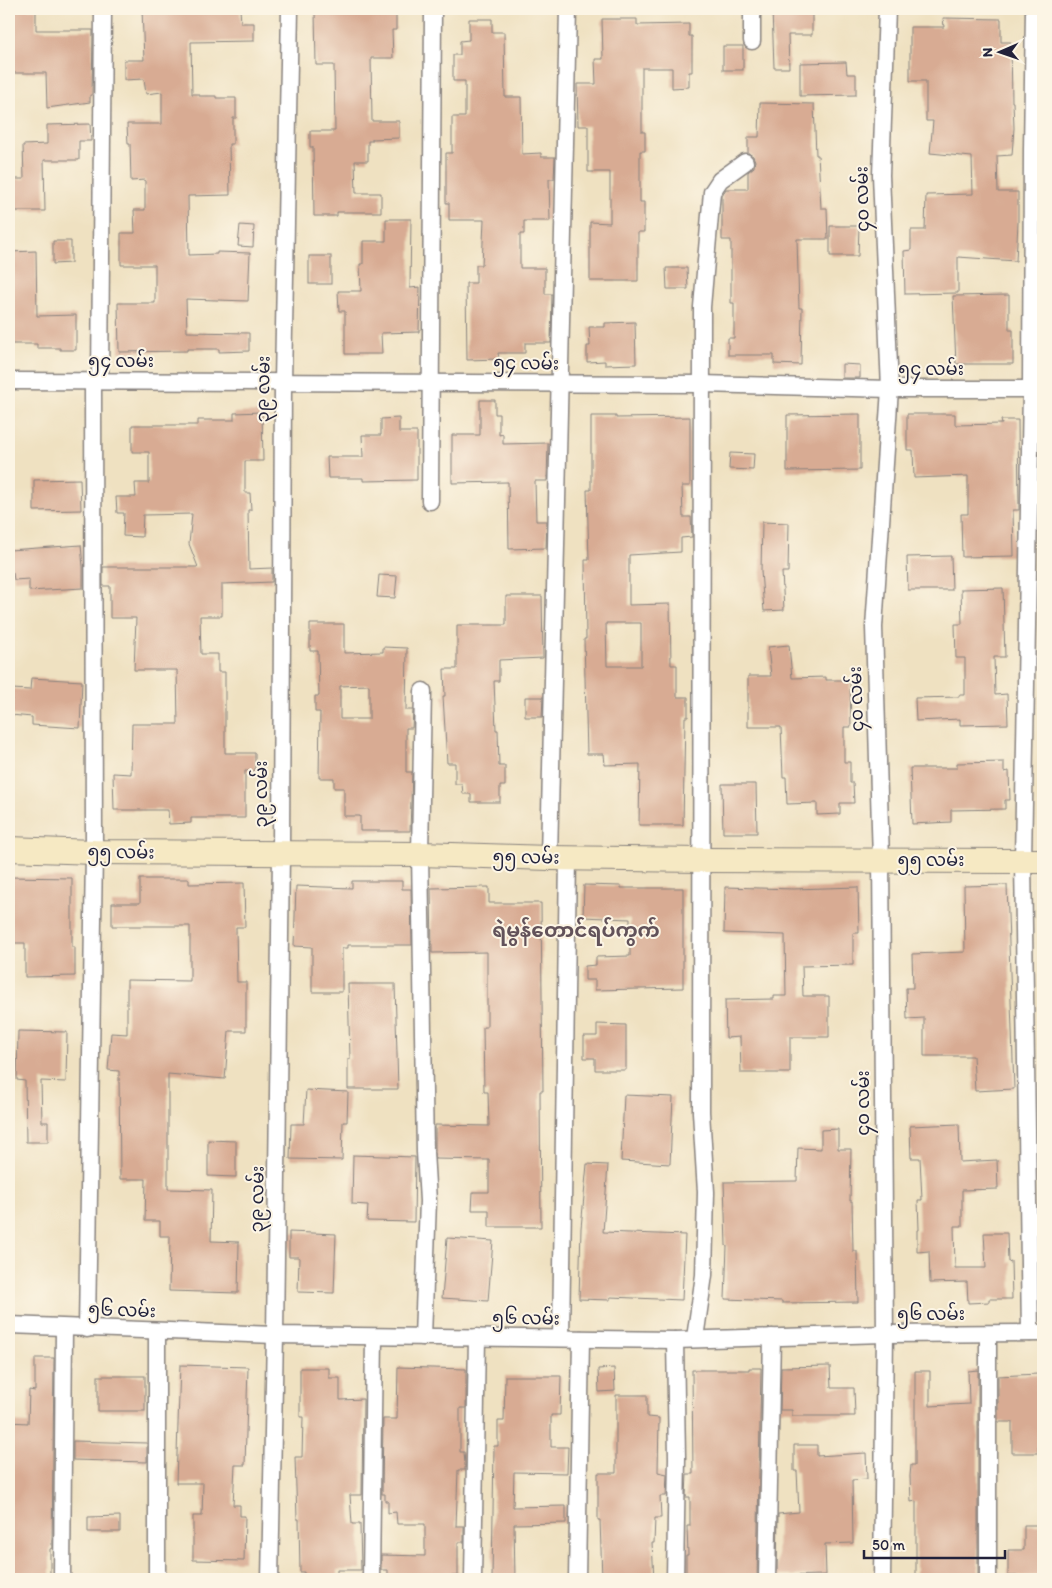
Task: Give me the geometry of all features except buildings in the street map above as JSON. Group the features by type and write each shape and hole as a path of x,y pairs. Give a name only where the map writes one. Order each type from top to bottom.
{"main road":[{"name":"၅၅ လမ်း","path":"9,850 420,854 702,860 1033,861"}],"street":[{"path":"87,1329 103,9"},
{"name":"၃၉ လမ်း","path":"270,1579 281,854 283,382 290,9"},
{"path":"430,501 433,9"},
{"path":"561,1338 560,384 568,9"},
{"path":"752,9 752,41"},
{"name":"၄၀ လမ်း","path":"882,1579 885,1334 881,860 874,627 890,389 881,175 887,9"},
{"path":"1034,9 1032,150 1037,389 1033,861 1036,1333"},
{"path":"695,1338 704,1275 706,1192 701,1112 702,306 712,192 720,180 745,162"},
{"name":"၅၄ လမ်း","path":"9,381 701,384 890,389 1037,389"},
{"path":"423,691 420,854 425,1152 428,1201 423,1337"},
{"name":"၅၆ လမ်း","path":"9,1325 275,1335 675,1340 885,1334 1036,1333"},
{"path":"62,1579 64,1328"},
{"path":"157,1331 157,1579"},
{"path":"988,1334 988,1579"},
{"path":"371,1579 374,1337"},
{"path":"473,1579 477,1337"},
{"path":"768,1579 772,1338"},
{"path":"577,1579 581,1339"},
{"path":"674,1579 677,1458 675,1340"}],"district":[{"name":"ရဲမွန်တောင်ရပ်ကွက်","path":"576,930"}]}
